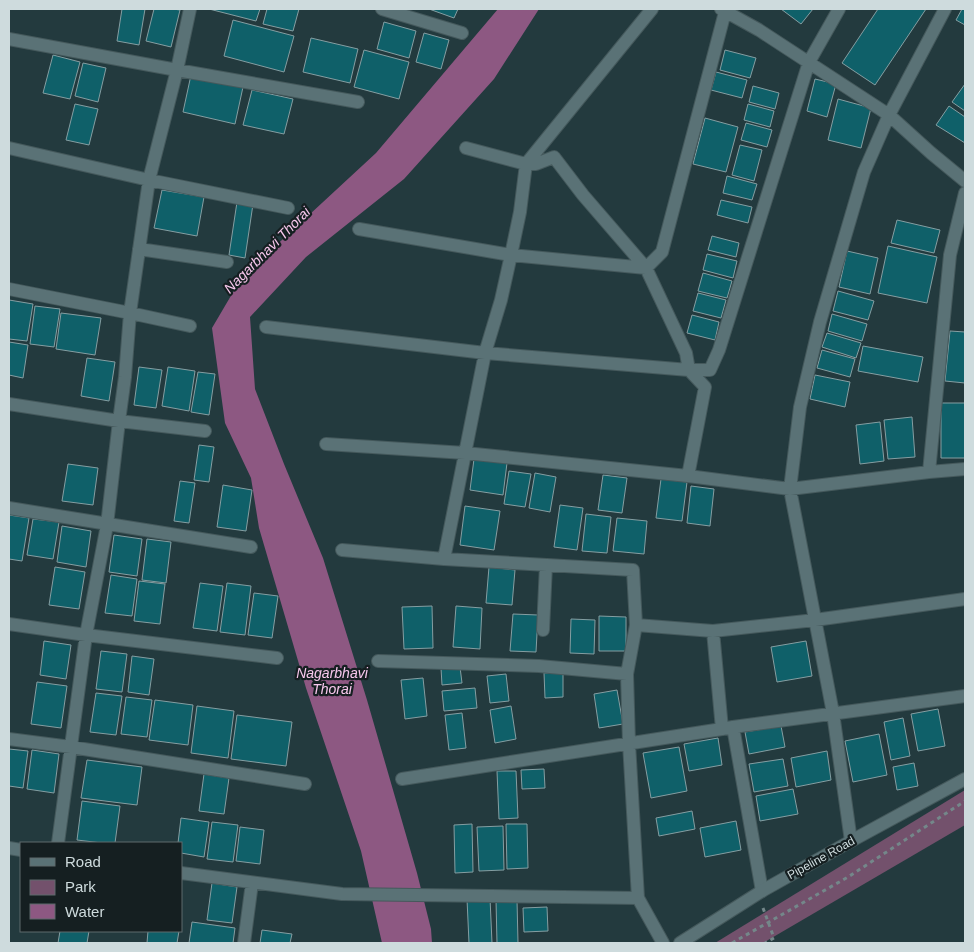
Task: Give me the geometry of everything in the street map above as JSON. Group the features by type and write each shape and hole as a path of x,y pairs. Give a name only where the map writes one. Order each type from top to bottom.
{"street":[{"path":"58,842 86,635 107,525 118,421 125,377 130,312 149,180 177,70 190,9"},
{"path":"382,9 405,12 462,33"},
{"path":"444,559 485,353 501,300 520,212 526,164 652,9"},
{"path":"266,327 485,353 689,370 710,370 719,350 808,62 840,9"},
{"path":"851,841 833,713 790,489 800,407 820,322 864,172 889,115 944,9"},
{"path":"646,268 662,252 723,10 759,30 889,115 965,182"},
{"path":"9,39 358,102"},
{"path":"9,148 149,180 288,208"},
{"path":"466,148 526,164 536,164 554,157 583,195 646,268 686,353 689,370 705,387 688,476"},
{"path":"930,472 950,255 965,193"},
{"path":"359,229 511,255 646,268"},
{"path":"139,249 227,262"},
{"path":"9,289 130,312 190,326"},
{"path":"9,404 118,421 205,431"},
{"path":"326,444 465,453 688,476 790,489 965,469"},
{"path":"9,508 251,547"},
{"path":"342,550 444,559 633,570 636,625 627,674 638,898 664,943"},
{"path":"543,630 546,565"},
{"path":"636,625 713,631 815,620 965,599"},
{"path":"9,624 277,658"},
{"path":"713,631 728,728 762,891"},
{"path":"378,661 539,666 627,674"},
{"path":"402,778 728,728 965,696"},
{"path":"9,739 304,784"},
{"name":"Pipeline Road","path":"680,943 762,891 965,779"},
{"path":"182,873 342,894 638,898"},
{"path":"244,943 252,883"}],"path":[{"path":"732,943 848,877 965,801"},
{"path":"765,943 774,938 768,922"}],"green space":[{"path":"965,790 965,825 763,943 715,943"}],"water":[{"name":"Nagarbhavi Thorai","path":"498,9 539,9 494,79 404,179 306,257 250,317 255,389 323,558 367,700 417,873 431,929 432,943 382,943 361,851 306,688 259,528 251,478 225,423 212,328 242,277 376,153"}],"building":[{"path":"122,9 145,9 139,45 117,41"},
{"path":"154,9 180,10 171,47 146,41"},
{"path":"209,9 260,9 256,21"},
{"path":"267,9 299,9 293,31 263,24"},
{"path":"429,9 458,9 454,18"},
{"path":"781,9 813,9 801,24"},
{"path":"878,9 926,9 875,85 842,63"},
{"path":"962,9 965,9 965,25 956,20"},
{"path":"233,20 294,36 284,72 224,56"},
{"path":"384,22 416,31 409,58 377,49"},
{"path":"424,33 449,40 441,69 416,62"},
{"path":"311,38 358,49 350,83 303,72"},
{"path":"364,50 409,62 399,99 354,87"},
{"path":"725,50 756,58 750,78 720,70"},
{"path":"53,55 80,62 70,99 43,93"},
{"path":"83,63 106,68 98,102 75,96"},
{"path":"716,72 747,80 742,98 711,90"},
{"path":"191,75 243,87 235,124 183,112"},
{"path":"815,79 836,84 827,117 807,111"},
{"path":"965,84 965,111 952,102"},
{"path":"753,86 779,93 775,109 749,102"},
{"path":"252,90 293,99 284,134 243,125"},
{"path":"838,99 871,108 861,148 828,140"},
{"path":"75,104 98,109 89,145 66,140"},
{"path":"748,104 774,111 770,127 744,120"},
{"path":"949,106 965,117 965,143 936,125"},
{"path":"705,118 738,127 726,172 693,164"},
{"path":"746,123 772,130 767,147 741,140"},
{"path":"740,145 762,150 754,181 732,175"},
{"path":"727,176 757,184 752,200 723,193"},
{"path":"162,190 204,197 197,236 154,228"},
{"path":"721,200 752,207 748,223 717,215"},
{"path":"237,202 253,204 245,258 229,255"},
{"path":"897,220 940,230 934,253 891,243"},
{"path":"712,236 739,243 736,257 708,250"},
{"path":"888,246 937,257 927,303 878,293"},
{"path":"847,251 878,258 870,294 839,287"},
{"path":"707,254 737,261 733,278 703,270"},
{"path":"703,273 732,281 727,298 698,291"},
{"path":"838,291 874,301 868,320 833,311"},
{"path":"698,293 726,300 721,318 693,311"},
{"path":"9,300 33,304 27,341 9,339"},
{"path":"35,306 60,309 54,347 30,344"},
{"path":"61,313 101,318 95,355 56,349"},
{"path":"832,314 867,324 862,341 828,331"},
{"path":"692,315 719,322 715,340 687,333"},
{"path":"950,331 965,332 965,383 945,381"},
{"path":"827,333 861,343 856,358 822,347"},
{"path":"9,342 28,345 23,378 9,375"},
{"path":"863,346 923,357 918,382 858,371"},
{"path":"822,350 855,359 850,377 817,368"},
{"path":"87,358 115,362 109,401 81,396"},
{"path":"139,367 162,370 156,408 134,405"},
{"path":"168,367 195,371 189,411 162,406"},
{"path":"198,372 215,374 209,415 191,412"},
{"path":"815,375 850,382 845,407 810,399"},
{"path":"941,403 965,403 965,458 941,458"},
{"path":"912,417 915,457 888,459 884,420"},
{"path":"880,422 884,461 860,464 856,425"},
{"path":"199,445 214,447 209,482 194,480"},
{"path":"474,459 507,463 503,495 470,490"},
{"path":"68,464 98,468 93,505 62,501"},
{"path":"509,471 531,474 525,507 504,504"},
{"path":"535,473 556,477 550,512 529,508"},
{"path":"603,475 627,478 622,513 598,510"},
{"path":"661,479 687,482 682,521 656,518"},
{"path":"180,481 195,483 189,523 174,521"},
{"path":"223,485 252,490 246,531 217,527"},
{"path":"691,486 714,489 710,526 687,523"},
{"path":"560,505 583,508 577,550 554,547"},
{"path":"465,506 500,511 494,550 460,545"},
{"path":"586,514 611,517 607,553 582,551"},
{"path":"9,515 29,518 22,561 9,559"},
{"path":"617,518 647,521 644,554 613,551"},
{"path":"33,519 59,522 53,559 27,555"},
{"path":"62,526 91,531 86,567 57,562"},
{"path":"114,535 142,539 137,576 109,572"},
{"path":"147,539 171,542 166,583 142,580"},
{"path":"55,567 85,572 79,609 49,605"},
{"path":"489,567 515,570 512,605 486,603"},
{"path":"111,575 137,579 132,616 105,613"},
{"path":"139,581 165,584 160,624 134,621"},
{"path":"200,583 223,586 217,631 193,628"},
{"path":"227,583 251,586 245,635 220,632"},
{"path":"254,593 278,596 272,638 248,635"},
{"path":"432,606 433,648 404,649 402,607"},
{"path":"456,606 482,608 480,649 453,647"},
{"path":"513,614 538,615 536,652 510,651"},
{"path":"599,616 626,617 626,651 599,651"},
{"path":"571,619 595,620 594,654 570,653"},
{"path":"44,641 71,645 66,679 40,675"},
{"path":"806,641 812,676 777,682 771,647"},
{"path":"101,651 127,654 122,692 96,689"},
{"path":"132,656 154,659 149,695 128,692"},
{"path":"460,667 462,683 442,685 441,668"},
{"path":"544,673 563,673 563,697 545,698"},
{"path":"506,674 509,701 490,703 487,676"},
{"path":"423,678 427,716 405,719 401,680"},
{"path":"37,682 67,686 61,728 31,724"},
{"path":"475,688 477,708 444,711 442,691"},
{"path":"617,690 623,724 599,728 594,694"},
{"path":"96,693 122,696 116,735 90,732"},
{"path":"126,697 152,700 147,737 121,734"},
{"path":"155,700 193,705 188,745 149,740"},
{"path":"197,706 234,711 228,758 191,753"},
{"path":"511,706 516,739 495,743 490,710"},
{"path":"938,709 945,746 918,751 911,714"},
{"path":"462,713 466,748 449,750 445,715"},
{"path":"237,715 292,722 286,766 231,759"},
{"path":"903,718 910,756 891,760 884,722"},
{"path":"781,726 785,747 749,754 745,732"},
{"path":"879,734 887,775 853,782 845,741"},
{"path":"718,738 722,765 689,771 684,744"},
{"path":"679,747 687,791 651,798 643,753"},
{"path":"9,749 28,751 23,788 9,786"},
{"path":"32,750 59,754 54,793 27,789"},
{"path":"827,751 831,780 796,787 791,758"},
{"path":"783,759 788,786 754,792 749,764"},
{"path":"87,760 142,767 137,805 81,798"},
{"path":"914,763 918,786 897,790 893,767"},
{"path":"544,769 545,788 522,789 521,770"},
{"path":"497,771 516,771 518,818 499,819"},
{"path":"204,774 229,778 224,814 199,811"},
{"path":"793,789 798,814 760,821 756,796"},
{"path":"82,801 120,806 115,842 77,840"},
{"path":"692,811 695,829 659,836 656,818"},
{"path":"181,818 209,822 204,857 182,853 182,842 178,842"},
{"path":"736,821 741,850 705,857 700,828"},
{"path":"212,822 238,825 233,862 207,859"},
{"path":"472,824 473,872 455,873 454,825"},
{"path":"506,824 527,824 528,868 507,869"},
{"path":"503,826 504,870 479,871 477,827"},
{"path":"240,827 264,830 260,864 236,861"},
{"path":"212,883 237,887 232,923 207,920"},
{"path":"490,898 492,943 469,943 467,899"},
{"path":"496,900 517,900 518,943 497,943"},
{"path":"547,907 548,931 524,932 523,908"},
{"path":"192,922 235,928 233,943 189,943"},
{"path":"262,930 292,934 290,943 260,943"},
{"path":"60,932 89,932 87,943 58,943"},
{"path":"148,932 179,932 177,943 147,943"}]}
